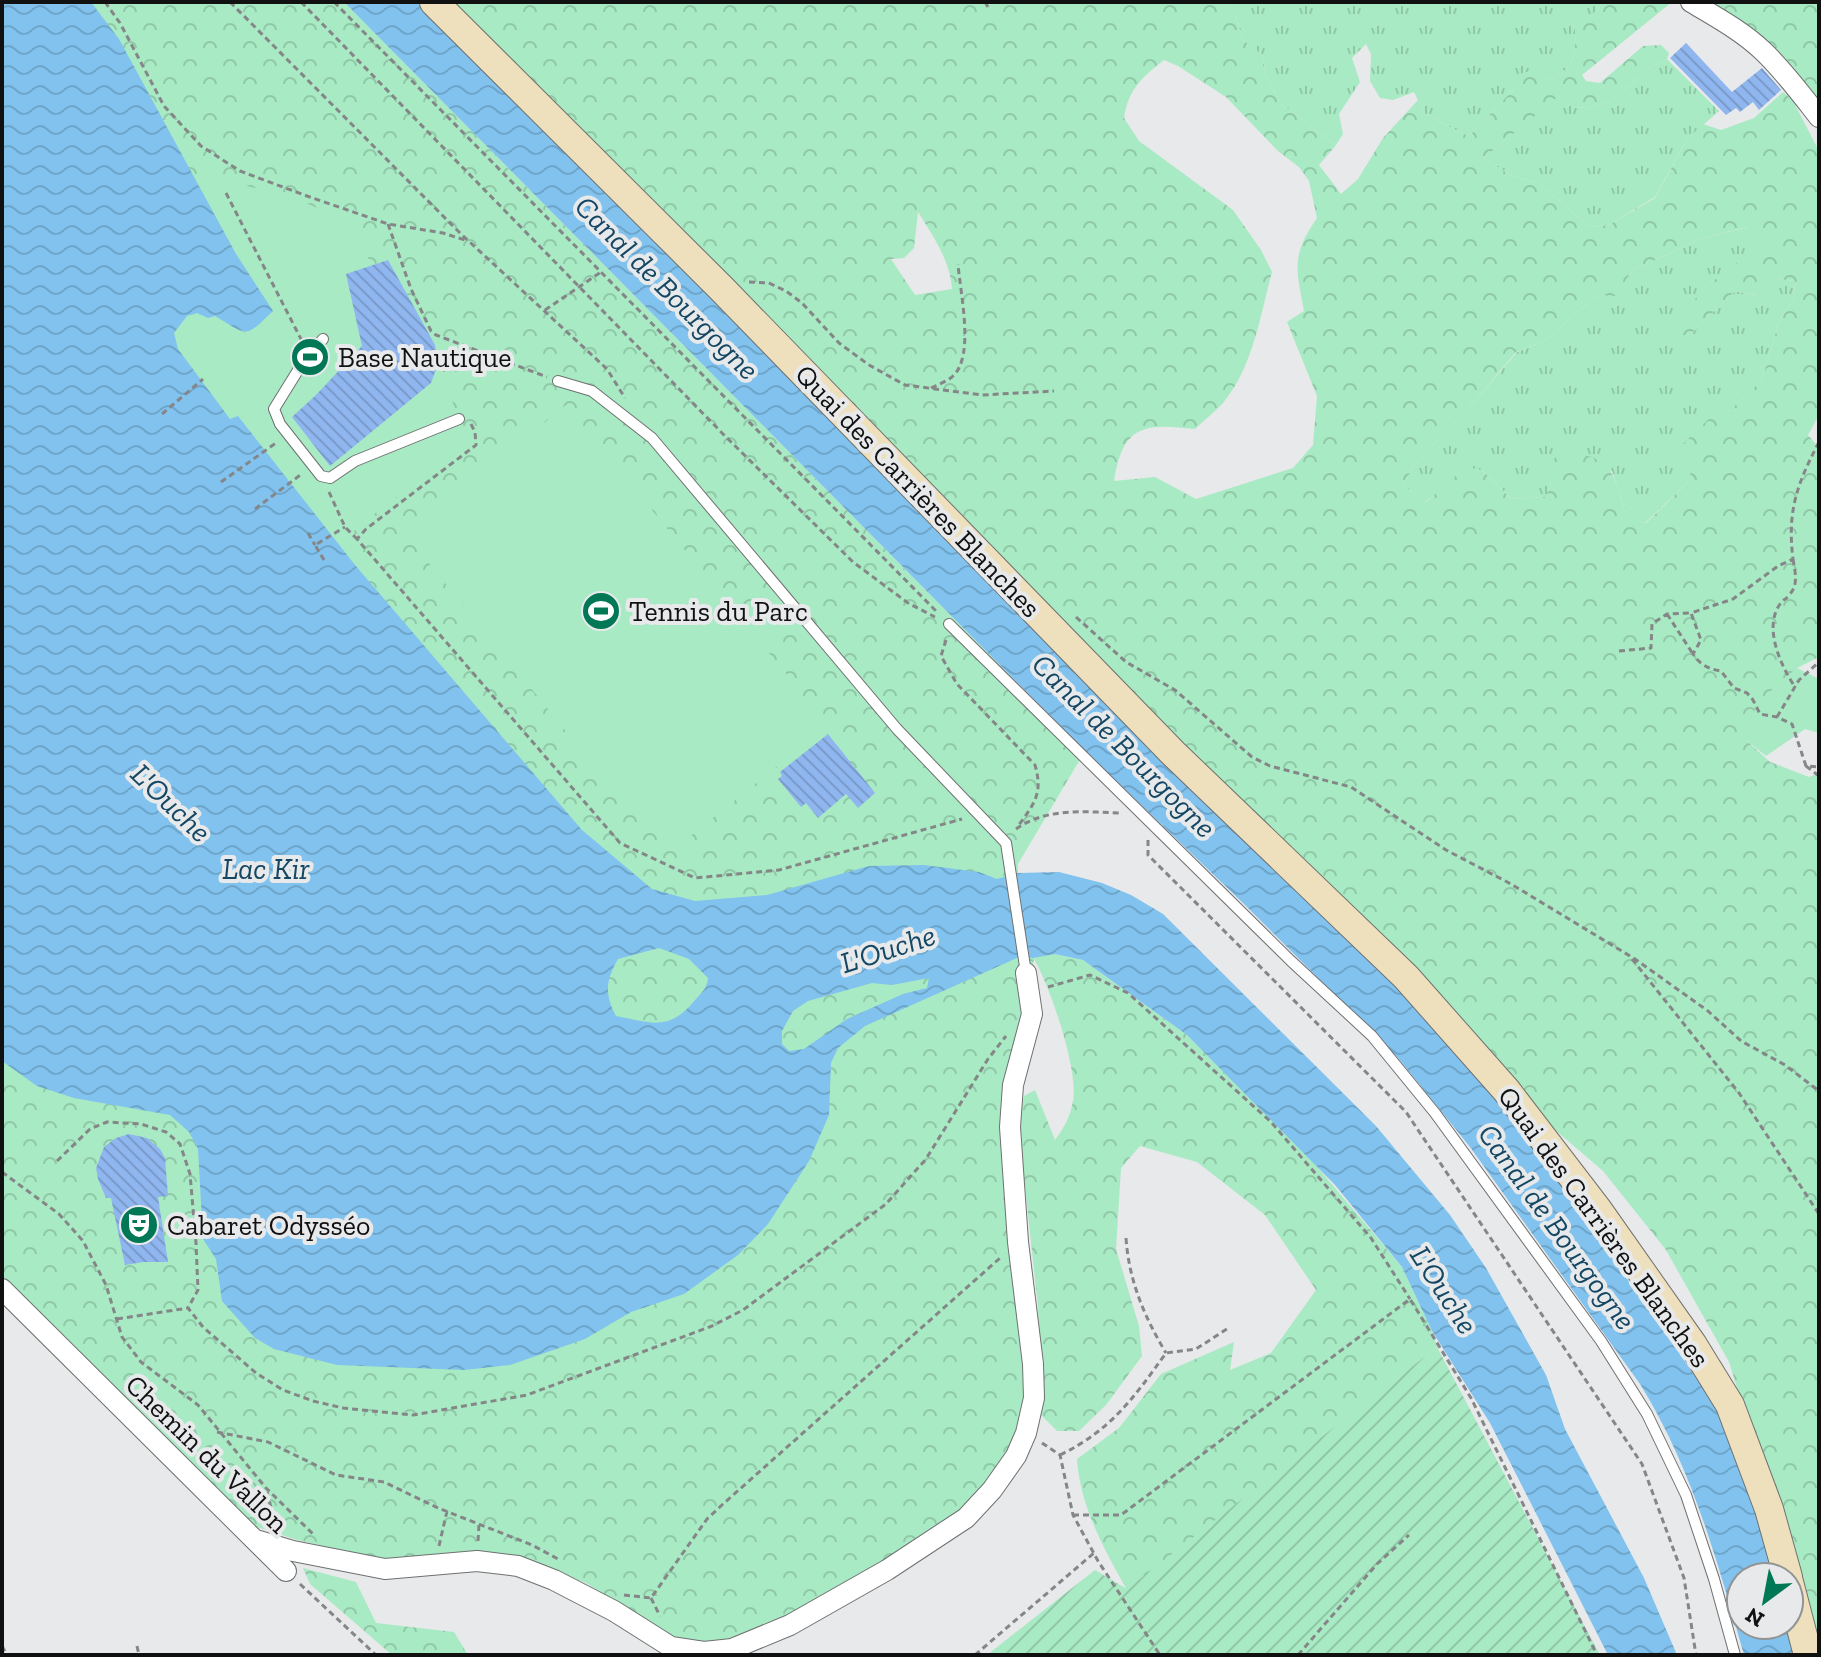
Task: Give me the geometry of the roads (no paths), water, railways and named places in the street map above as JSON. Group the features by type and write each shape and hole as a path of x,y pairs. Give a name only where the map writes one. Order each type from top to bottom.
{"street":[{"name":"Quai des Carrières Blanches","path":"434,2 722,289 1173,753 1406,977 1506,1090 1598,1210 1693,1345 1730,1405 1769,1509 1783,1561"},
{"path":"1691,2 1762,49 1819,117"},
{"path":"256,1540 385,1569 477,1561 518,1566 554,1580 614,1611 671,1647 704,1652 732,1649 790,1625 887,1570 966,1518 1005,1474 1026,1433 1034,1398 1010,1127 1013,1085 1032,1014 1028,981"},
{"name":"Chemin du Vallon","path":"2,1289 67,1357 286,1571"}],"lane":[{"path":"323,339 274,409 280,424 307,460 326,478 355,461 463,418"},
{"path":"558,381 592,391 652,438 897,729 1006,843 1028,981"},
{"path":"949,624 1291,961 1372,1036 1453,1136 1601,1341 1647,1414 1686,1495 1735,1655"}],"water":[{"name":"Lac Kir","path":"2,2 91,2 119,39 236,254 273,311 246,332 215,316 208,318 197,313 187,316 174,333 178,349 230,419 238,416 355,565 582,830 652,889 695,901 767,895 869,866 924,865 979,872 997,879 1018,873 1059,872 1102,883 1131,895 1163,914 1376,1126 1450,1215 1486,1268 1546,1375 1565,1429 1644,1578 1677,1655 1608,1655 1490,1423 1432,1331 1402,1267 1335,1185 1187,1035 1083,960 1055,954 1019,957 865,1026 838,1048 831,1063 829,1115 809,1161 768,1224 738,1255 684,1294 631,1312 585,1339 510,1365 464,1370 337,1365 274,1349 255,1338 222,1301 216,1259 203,1239 198,1149 189,1132 170,1115 74,1098 37,1086 2,1061","holes":["659,948 689,959 708,978 704,989 686,1009 669,1021 650,1022 616,1016 608,987 618,959","929,978 927,988 903,994 847,1019 804,1049 789,1051 782,1044 782,1031 793,1011 808,1001 872,983 892,985"]},
{"name":"Canal de Bourgogne","path":"344,2 418,2 1136,728 1413,995 1557,1179 1705,1390 1732,1436 1770,1561 1725,1561 1725,1591 1689,1482 1640,1384 1470,1147 1398,1058 1085,751"},
{"name":"Canal de Bourgogne","path":"1740,1641 1792,1641 1796,1655 1744,1655"}],"place":[{"name":"Base Nautique","path":"310,357"},
{"name":"Tennis du Parc","path":"601,611"},
{"name":"Cabaret Odysséo","path":"139,1225"}],"water label":[{"name":"L'Ouche","path":"171,803"},
{"name":"L'Ouche","path":"888,949"},
{"name":"L'Ouche","path":"1444,1290"}]}
